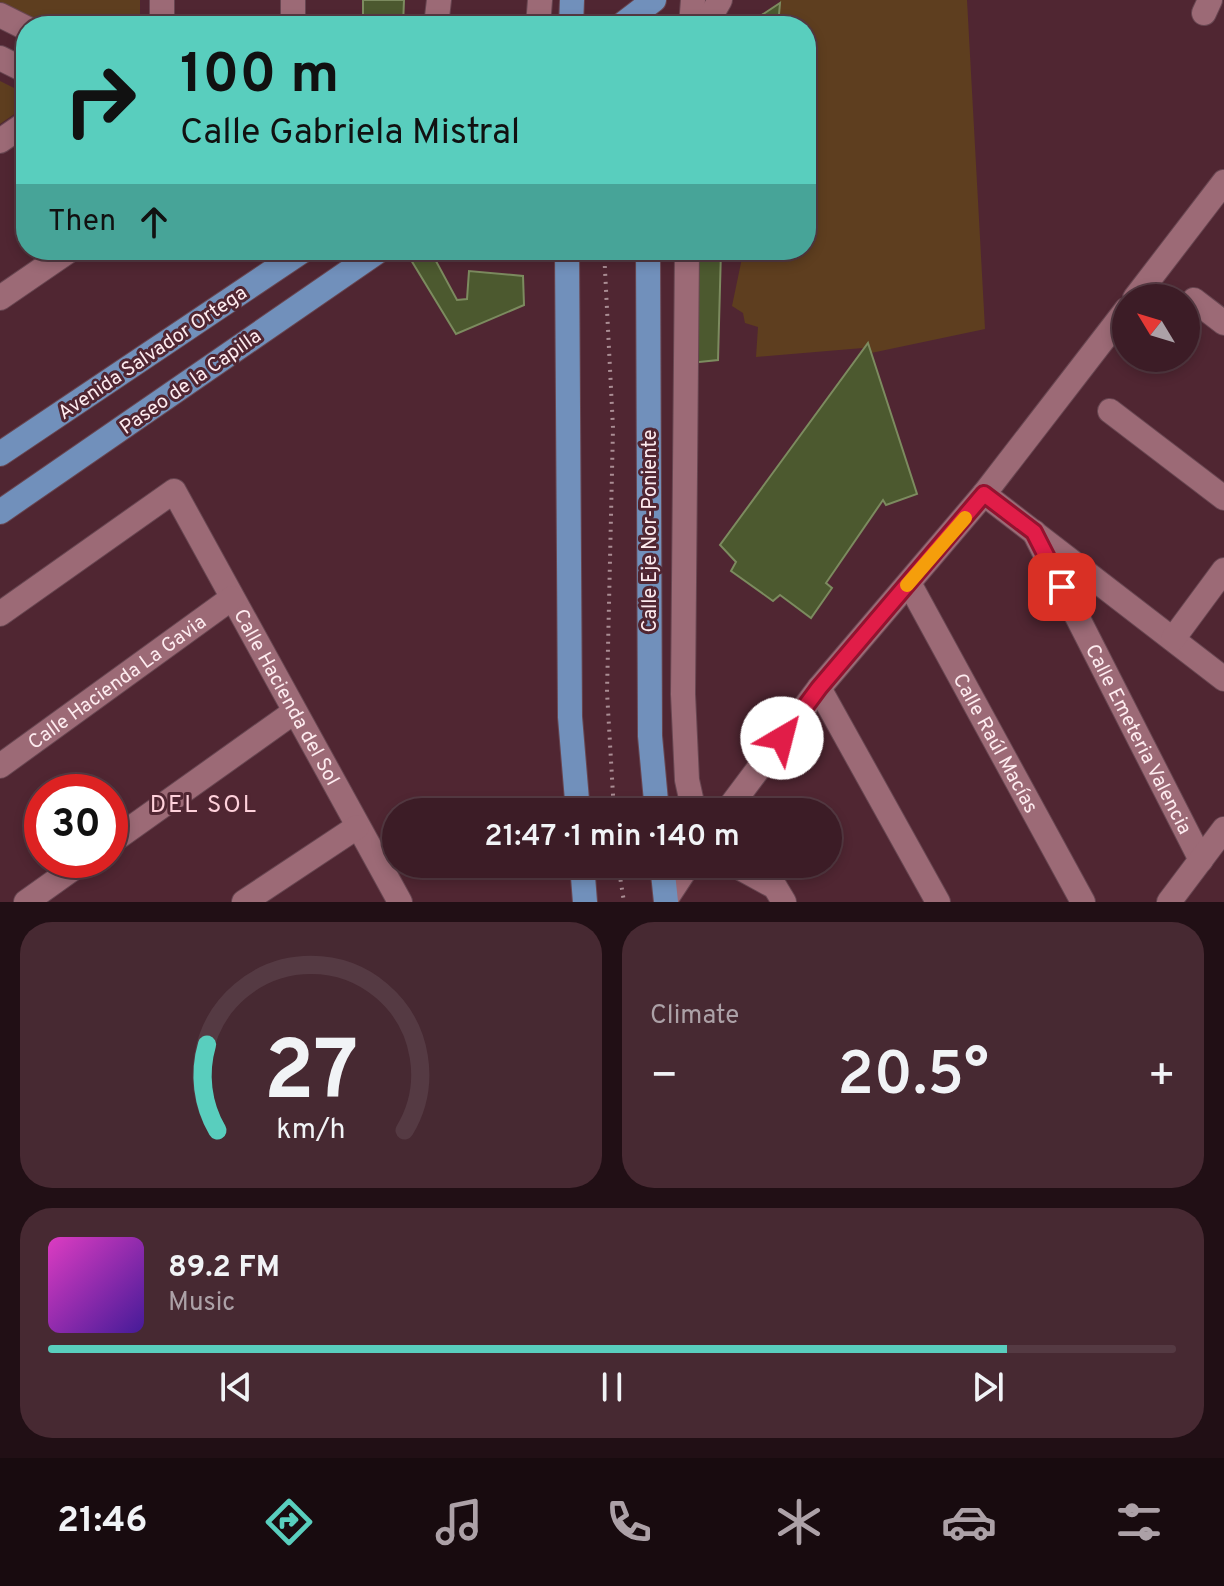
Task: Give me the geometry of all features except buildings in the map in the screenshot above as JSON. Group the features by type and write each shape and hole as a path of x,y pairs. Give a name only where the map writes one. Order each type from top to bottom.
{"main road":[{"path":"633,16 654,0"},
{"name":"Avenida Salvador Ortega","path":"0,454 289,260"},
{"name":"Paseo de la Capilla","path":"0,512 365,260"},
{"path":"567,260 570,717 577,798"},
{"name":"Calle Eje Nor-Poniente","path":"648,260 650,736 656,798"},
{"path":"583,878 585,902"},
{"path":"664,878 666,901"}],"street":[{"path":"1146,284 1224,182"},
{"path":"0,298 55,260"},
{"path":"687,260 683,694 687,780 691,798"},
{"path":"1200,305 1224,323"},
{"path":"736,798 819,688 984,494 1112,328"},
{"path":"1110,411 1224,498"},
{"name":"Calle Hacienda del Sol","path":"0,614 174,491 400,902"},
{"path":"984,494 1224,679"},
{"name":"Calle Emeteria Valencia","path":"1034,532 1201,860"},
{"path":"1173,639 1224,570"},
{"name":"Calle Raúl Macías","path":"909,583 1083,902"},
{"name":"Calle Hacienda La Gavia","path":"0,766 232,598"},
{"path":"819,688 938,902"},
{"path":"128,830 294,712"},
{"path":"244,902 357,827"},
{"path":"1169,902 1224,829"},
{"path":"26,902 60,878"},
{"path":"666,901 680,878"},
{"path":"759,878 775,887 784,902"}],"path":[{"path":"605,260 613,428 607,692 613,798"},
{"path":"620,878 624,902"}],"shaded area":[{"path":"0,0 140,0 140,16 16,16 0,8"},
{"path":"780,0 967,0 985,329 871,353 868,343 863,348 756,357 758,327 745,323 743,313 732,306 742,260 816,260 816,16 779,16"},
{"path":"0,81 16,89 16,113 0,124"}],"slow traffic":[{"path":"907,585 965,518"}],"district":[{"name":"DEL SOL","path":"204,804"}],"route":[{"path":"782,738 819,688 984,494 1034,532 1062,587"}]}
